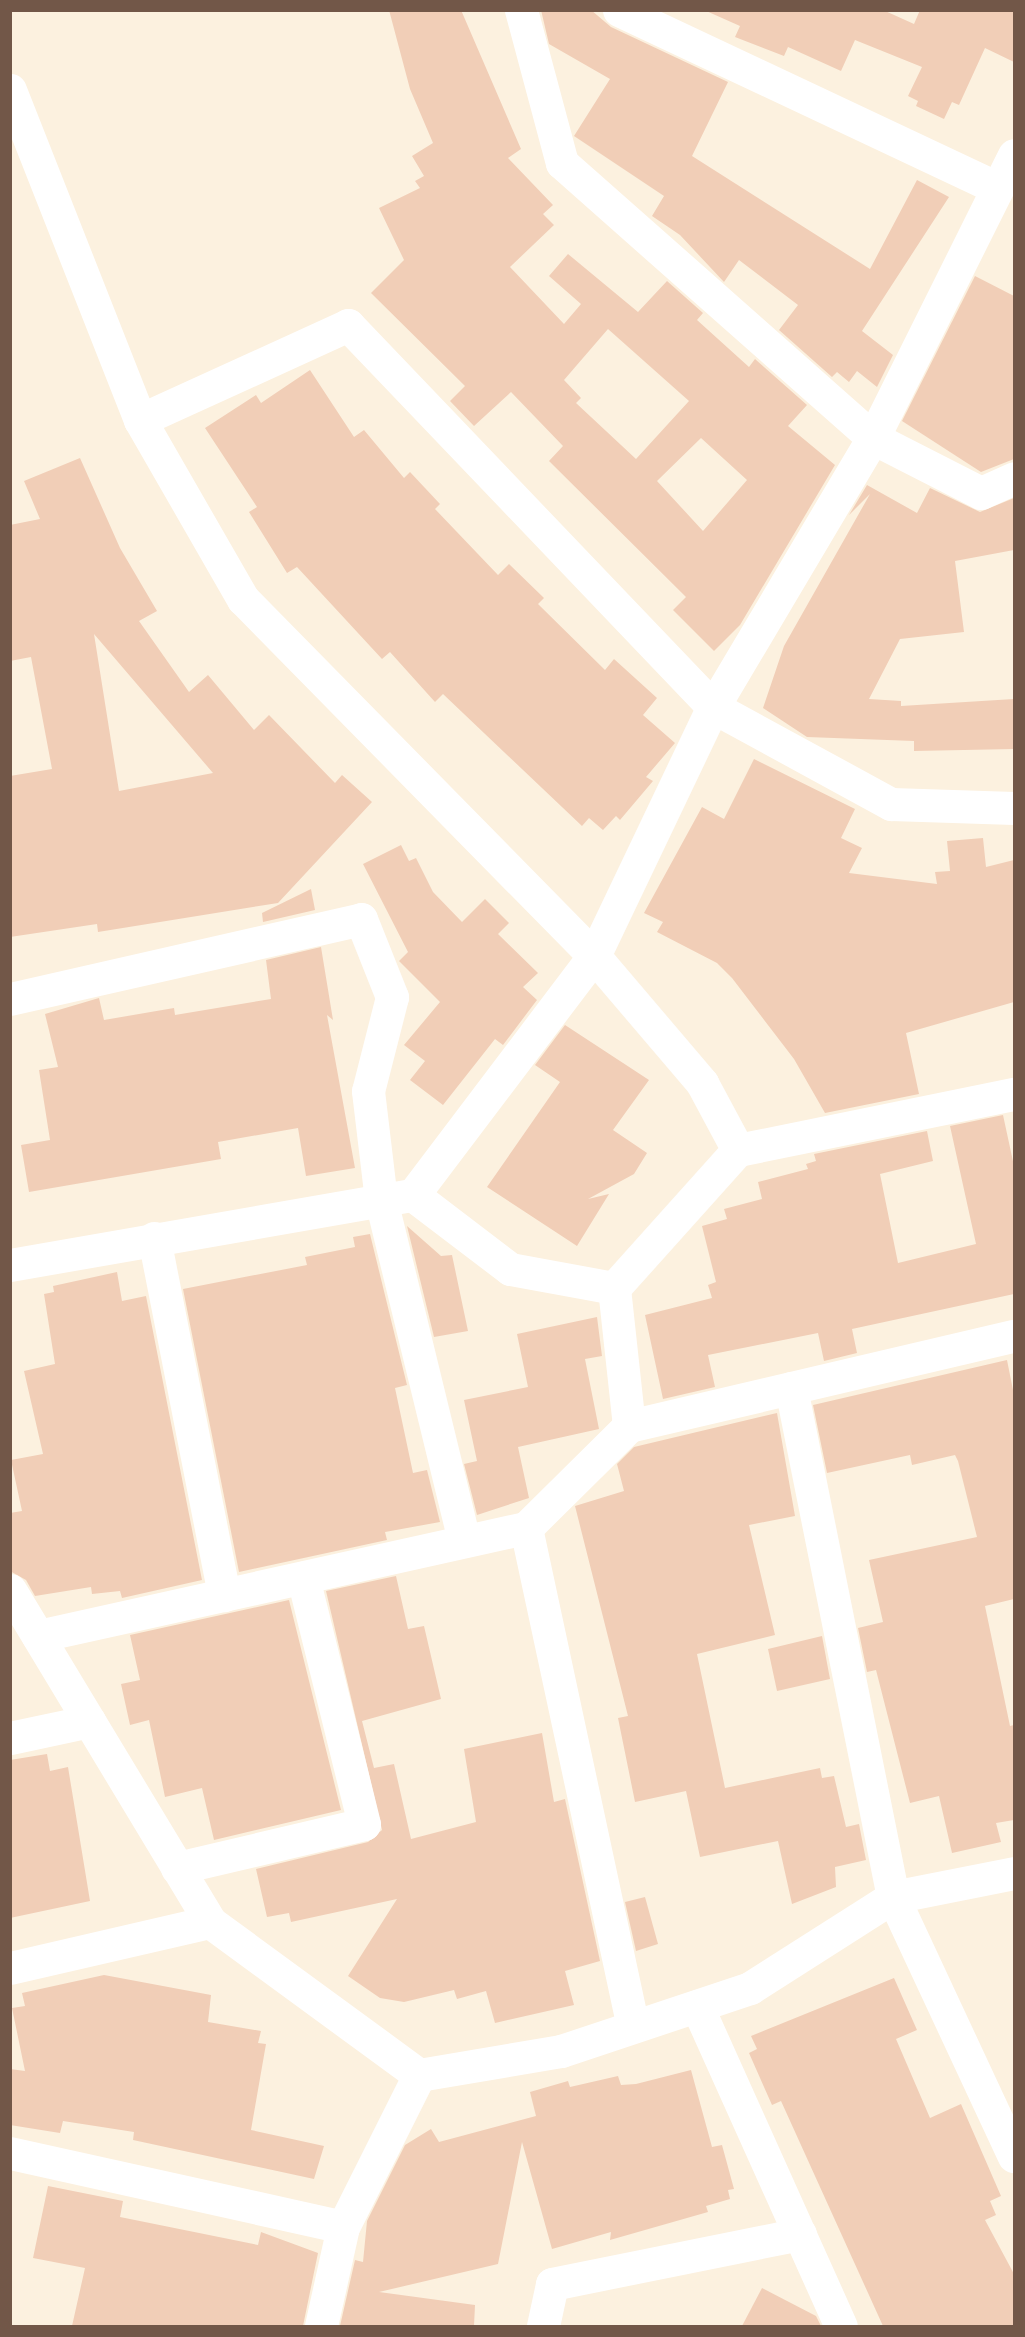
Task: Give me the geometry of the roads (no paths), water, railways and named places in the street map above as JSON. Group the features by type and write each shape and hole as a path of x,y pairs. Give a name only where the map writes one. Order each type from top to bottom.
{"street":[{"path":"521,10 562,163 873,438 981,493 1014,478"},
{"path":"619,10 997,188"},
{"path":"10,90 140,420 243,599 594,956 702,1083 738,1150"},
{"path":"12,1264 413,1195 594,956 713,707 873,438 1014,155"},
{"path":"140,420 348,325 713,707 891,804 1014,808"},
{"path":"10,999 361,919 392,997 368,1092 381,1200 464,1542"},
{"path":"629,1426 614,1288 738,1150 1014,1094"},
{"path":"413,1195 510,1269 614,1288"},
{"path":"154,1238 224,1594"},
{"path":"38,1636 526,1528 629,1426 1014,1336"},
{"path":"792,1388 893,1898 1014,2156"},
{"path":"526,1528 633,2027"},
{"path":"177,1868 364,1824 303,1576"},
{"path":"10,1590 210,1922 419,2075 561,2051 697,2006 750,1988 893,1898 1014,1873"},
{"path":"10,1738 88,1720"},
{"path":"10,1968 210,1922"},
{"path":"697,2006 841,2326"},
{"path":"321,2326 343,2227 419,2075"},
{"path":"10,2153 343,2227"},
{"path":"543,2326 552,2284 800,2234"}]}
